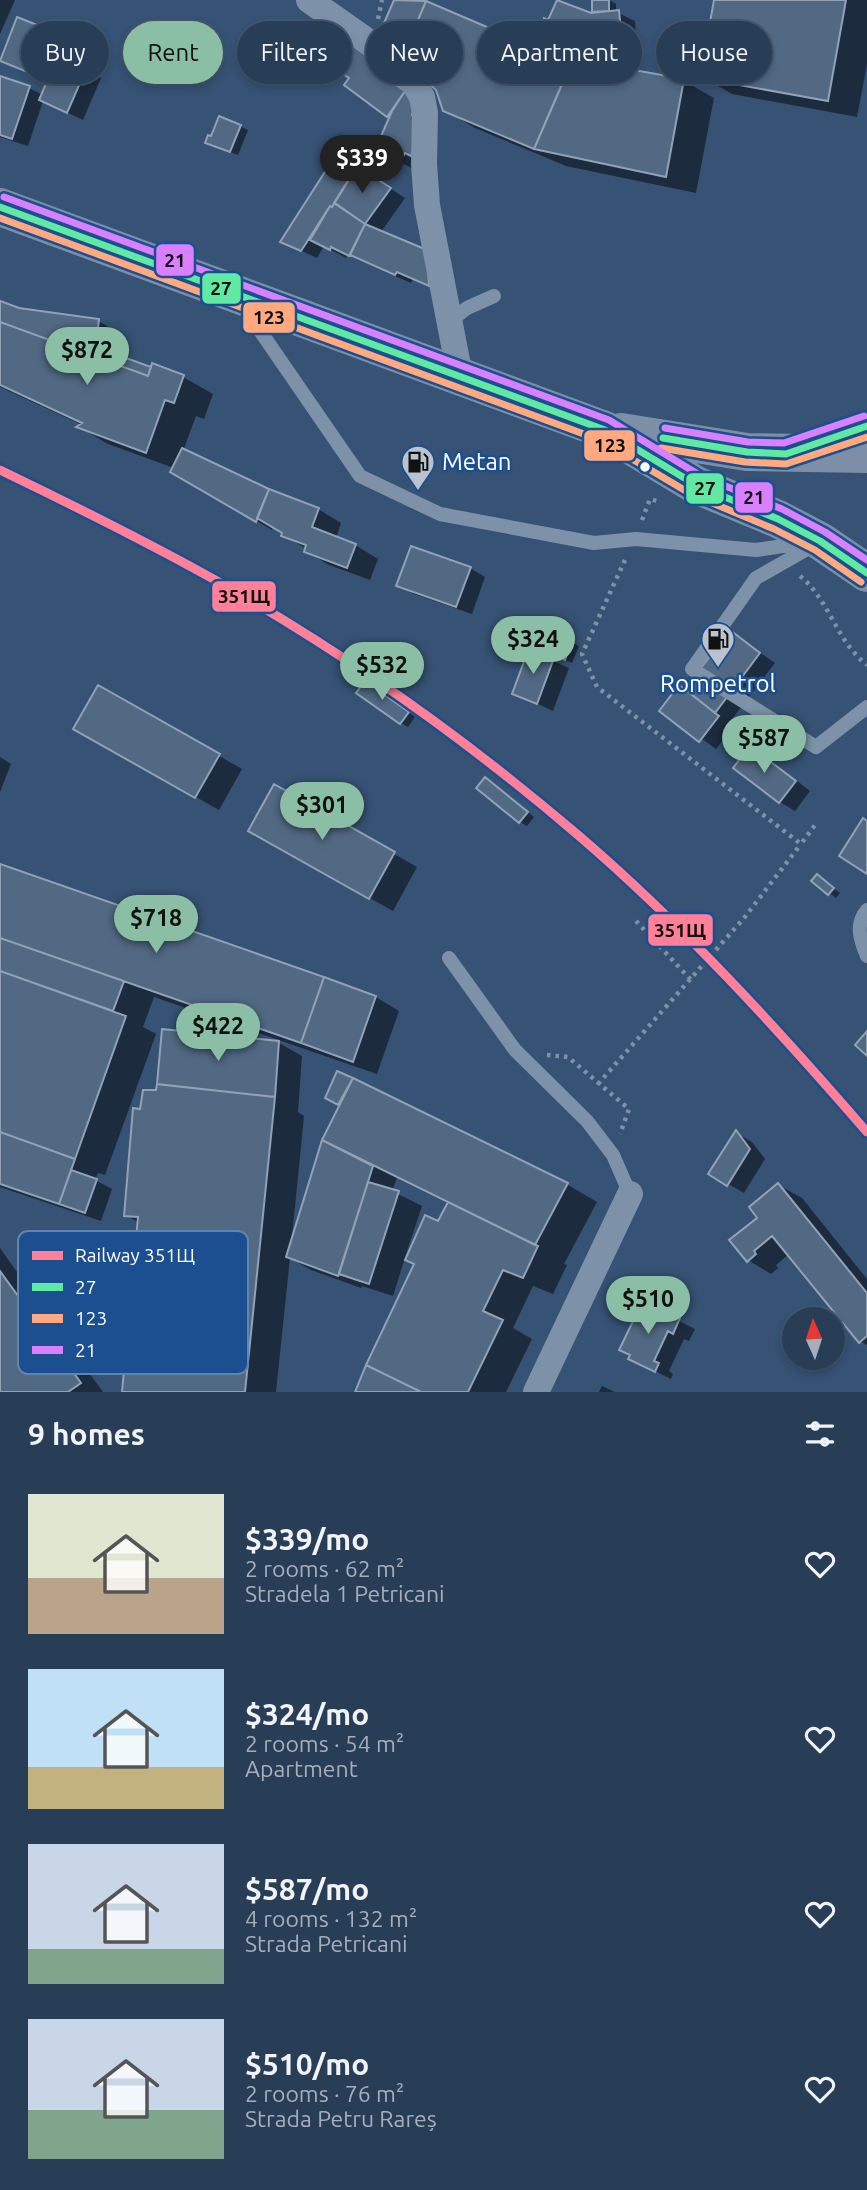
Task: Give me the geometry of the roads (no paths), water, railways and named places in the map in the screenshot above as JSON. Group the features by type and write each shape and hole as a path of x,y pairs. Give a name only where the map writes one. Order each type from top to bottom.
{"main road":[{"path":"0,207 605,430 696,485 778,519 820,541 867,573"},
{"path":"786,454 867,426"},
{"path":"605,430 747,452 867,454"}],"street":[{"path":"309,0 370,43 414,83 422,97 425,113 427,205 460,376"},
{"path":"536,1392 630,1194"}],"lane":[{"path":"234,293 360,476 440,514 594,543 636,539 756,550 820,541"},
{"path":"449,322 467,308 494,296"},
{"path":"820,541 756,579 692,668 816,747 867,707"},
{"path":"867,910 863,913 859,930 867,956"},
{"path":"449,958 515,1050 587,1121 613,1155 630,1194"}],"rail line":[{"name":"351Щ","path":"0,470 185,563 289,623 375,679 499,770 617,869 692,941 867,1132"}],"place":[{"name":"Metan","path":"418,492"},
{"name":"Rompetrol","path":"718,669"}]}
